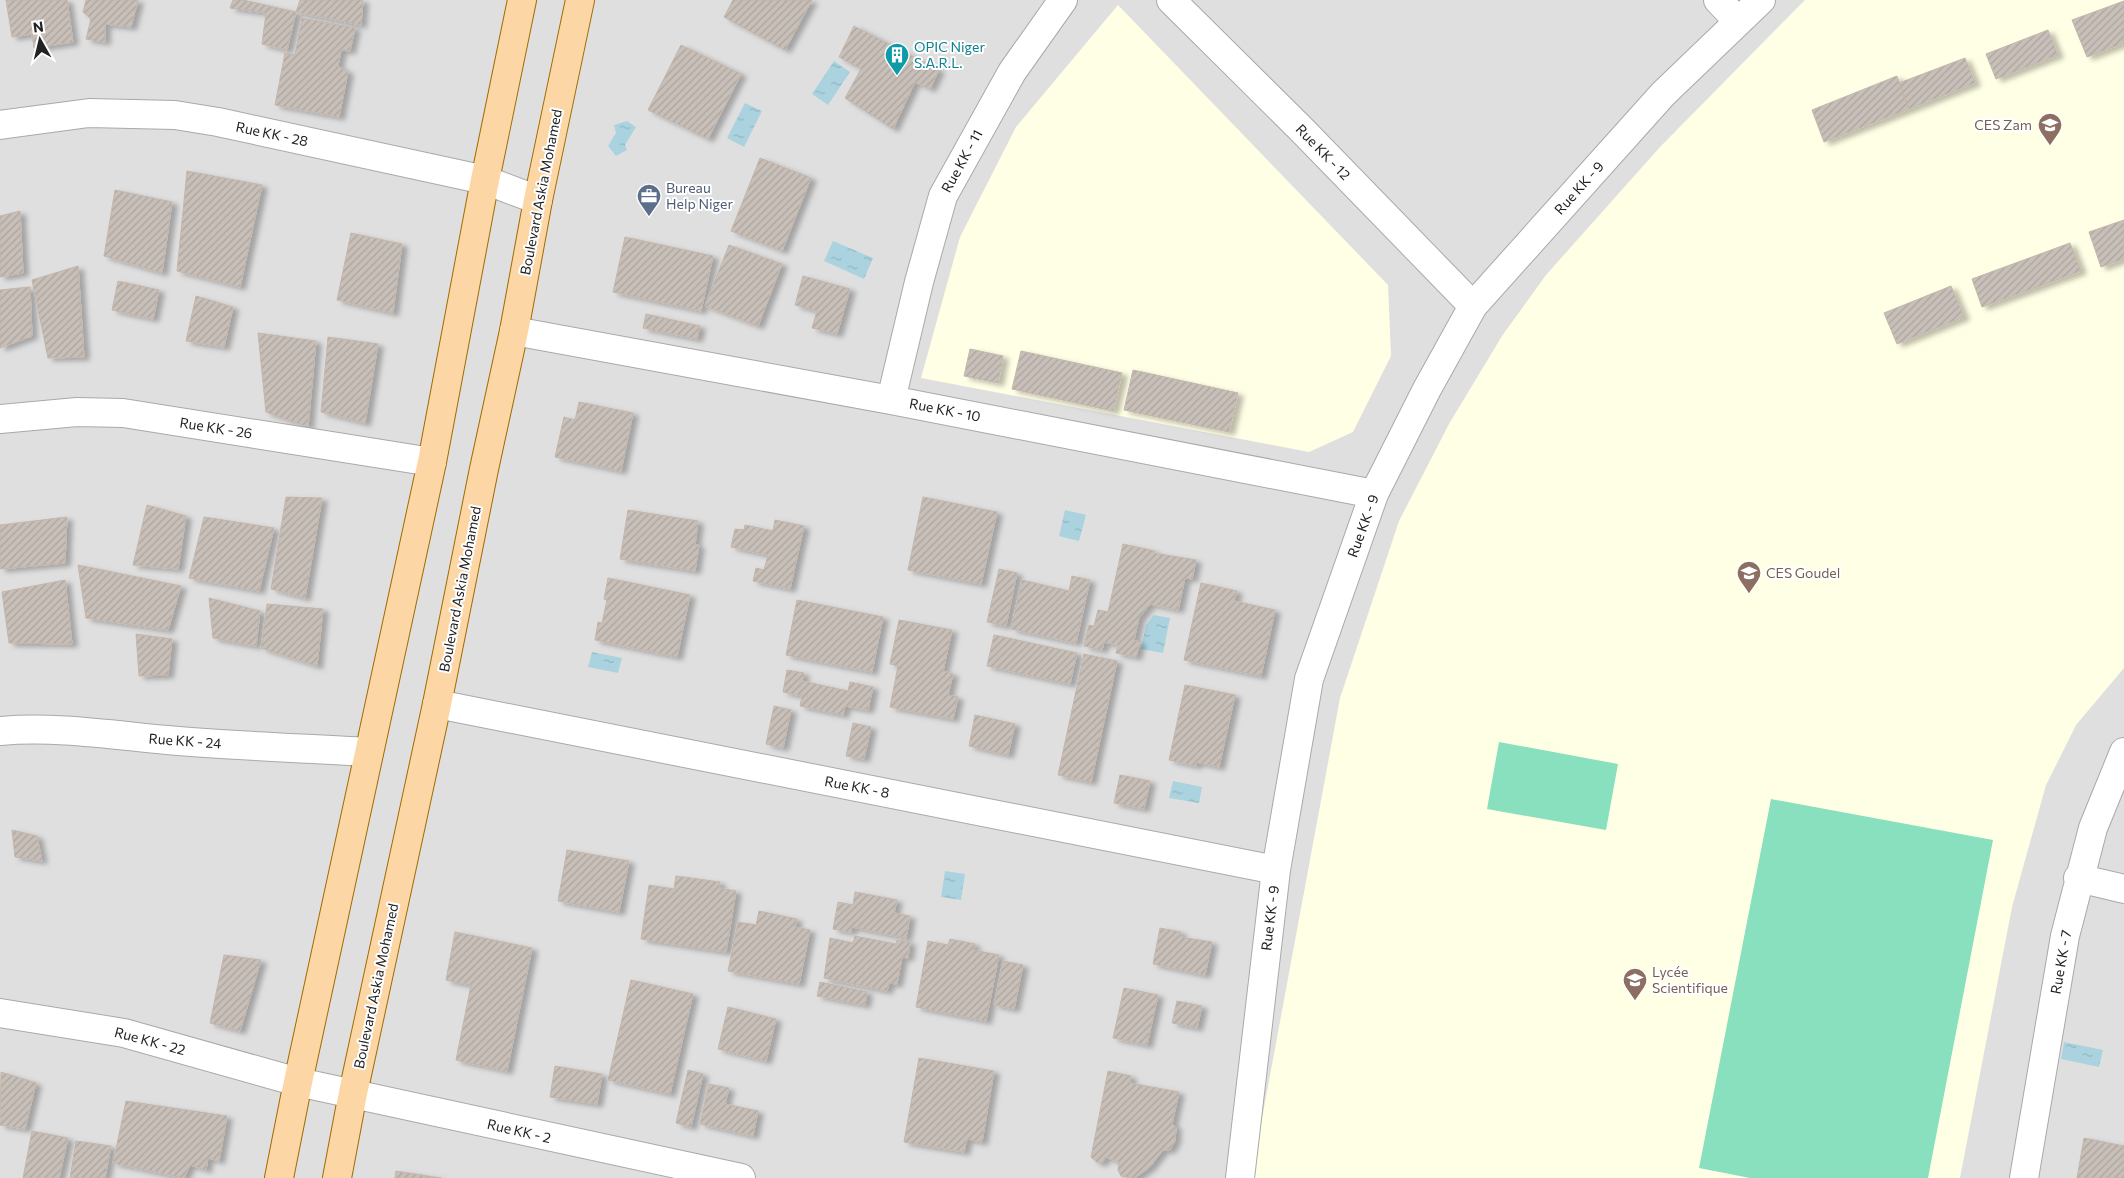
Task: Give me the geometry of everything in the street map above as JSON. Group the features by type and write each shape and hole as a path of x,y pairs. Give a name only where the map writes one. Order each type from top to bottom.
{"main road":[{"path":"280,1178 298,1082 432,462 485,180 522,0"},
{"name":"Boulevard Askia Mohamed","path":"337,1178 353,1093 437,704 514,331 538,200 580,0"}],"street":[{"name":"Rue KK - 11","path":"891,400 942,196 1012,72 1063,0"},
{"name":"Rue KK - 12","path":"1171,0 1302,130 1473,306"},
{"path":"1718,0 1738,21"},
{"name":"Rue KK - 9","path":"1240,1178 1276,870 1309,679 1374,494 1473,306 1663,94 1761,0"},
{"name":"Rue KK - 28","path":"0,125 89,113 175,115 218,122 485,180 538,200"},
{"name":"Rue KK - 10","path":"514,331 891,400 1374,494"},
{"name":"Rue KK - 26","path":"0,419 77,412 124,413 432,462"},
{"name":"Rue KK - 8","path":"437,704 1276,870"},
{"name":"Rue KK - 24","path":"0,731 20,729 63,731 194,742 369,752"},
{"name":"Rue KK - 7","path":"2024,1178 2064,936 2078,878 2093,828 2124,752"},
{"path":"2078,878 2124,889"},
{"name":"Rue KK - 22","path":"0,1013 124,1033 298,1082"},
{"name":"Rue KK - 2","path":"298,1082 353,1093 689,1173 741,1178"}],"shaded area":[{"path":"0,0 2124,0 2124,1178 0,1178"},
{"name":"CES Goudel","path":"1805,0 2124,0 2124,668 2076,725 2046,785 2012,907 1960,1178 1251,1178 1340,698 1399,521 1449,424 1502,336 1546,275 1660,147"},
{"path":"1118,5 1388,285 1391,356 1353,432 1309,452 921,378 960,237 1016,127"}],"green space":[{"path":"1499,742 1618,764 1606,830 1487,809"},
{"path":"1771,799 1993,840 1928,1178 1750,1178 1699,1168"}],"water":[{"path":"834,61 850,72 828,105 812,94"},
{"path":"745,103 762,111 744,147 727,138"},
{"path":"627,121 636,127 625,145 627,150 616,156 608,146 616,133 614,125"},
{"path":"833,241 873,258 864,279 824,261"},
{"path":"1065,510 1086,515 1079,541 1059,536"},
{"path":"1154,615 1170,618 1163,653 1141,649 1146,625"},
{"path":"592,652 622,658 618,673 588,667"},
{"path":"1173,781 1202,787 1199,803 1169,798"},
{"path":"945,871 965,874 961,900 941,897"},
{"path":"2064,1042 2103,1050 2099,1067 2061,1059"}],"building":[{"path":"6,0 67,0 73,42 34,48 32,34 12,37"},
{"path":"86,0 138,0 131,27 105,24 105,42 86,39 91,19 83,12"},
{"path":"233,0 243,0 296,12 287,50 262,44 266,13 230,8"},
{"path":"300,0 363,0 361,25 296,12"},
{"path":"733,0 812,0 785,50 724,17"},
{"path":"2124,1 2124,43 2087,57 2072,20"},
{"path":"302,18 355,28 350,51 341,50 338,66 348,72 339,117 275,105 285,53 295,55"},
{"name":"OPIC Niger S.A.R.L.","path":"854,26 939,70 930,89 915,82 893,129 845,98 861,69 839,57"},
{"path":"2048,30 2058,55 1996,79 1986,54"},
{"path":"681,45 741,74 708,139 648,110"},
{"path":"1965,58 1975,83 1909,109 1899,83"},
{"path":"1897,76 1909,109 1824,142 1812,110"},
{"path":"760,158 811,178 782,251 731,231"},
{"path":"187,171 262,185 240,287 177,271"},
{"path":"115,190 172,202 162,273 104,256"},
{"path":"20,211 23,273 0,277 0,216"},
{"path":"2124,220 2124,259 2101,267 2089,232"},
{"path":"351,233 402,244 393,313 337,300"},
{"path":"625,237 713,256 701,311 613,292"},
{"path":"2070,243 2081,271 1982,307 1972,279"},
{"path":"729,245 782,264 758,326 705,306"},
{"path":"78,266 84,357 48,358 32,280"},
{"path":"803,276 850,289 837,334 812,328 817,311 795,305"},
{"path":"118,281 159,290 153,319 112,310"},
{"path":"1951,286 1964,317 1897,344 1884,313"},
{"path":"30,287 32,336 0,348 0,290"},
{"path":"196,296 233,307 224,347 186,341"},
{"path":"646,314 700,326 697,339 643,328"},
{"path":"258,333 316,341 308,427 266,412"},
{"path":"328,337 378,344 365,423 321,412"},
{"path":"970,349 1003,356 998,383 964,376"},
{"path":"1021,351 1122,373 1113,411 1012,389"},
{"path":"1133,370 1238,393 1229,432 1124,410"},
{"path":"579,402 633,413 621,471 555,457 564,417 575,420"},
{"path":"286,497 322,498 305,598 271,589"},
{"path":"923,497 997,512 981,584 908,570"},
{"path":"147,505 186,516 178,569 133,565"},
{"path":"628,510 698,521 695,545 699,545 695,571 620,559"},
{"path":"67,517 65,563 0,569 0,525"},
{"path":"204,517 274,528 259,591 189,578"},
{"path":"775,520 804,526 790,589 753,581 756,568 764,570 768,555 731,547 735,529 744,530 745,525 773,531"},
{"path":"1123,544 1155,551 1154,553 1196,560 1192,579 1185,578 1178,610 1150,604 1139,618 1134,640 1140,642 1136,657 1116,653 1118,645 1104,642 1102,650 1084,646 1089,625 1094,626 1098,610 1108,612"},
{"path":"78,565 181,586 168,630 86,618"},
{"path":"999,569 1017,573 1006,626 987,622"},
{"path":"1072,576 1090,580 1076,643 1011,629 1022,580 1069,591"},
{"path":"608,578 690,595 677,657 595,640 598,622 602,623 607,600 604,599"},
{"path":"65,580 72,644 9,643 2,592"},
{"path":"1201,583 1237,591 1234,601 1275,610 1261,676 1184,660"},
{"path":"209,598 260,611 256,646 213,638"},
{"path":"797,600 883,617 872,672 786,655"},
{"path":"267,604 323,609 317,666 261,648"},
{"path":"899,620 952,630 943,671 953,674 948,695 958,697 953,719 890,707 898,666 890,664"},
{"path":"136,634 172,639 168,675 139,676"},
{"path":"994,635 1077,653 1070,684 987,666"},
{"path":"1084,654 1117,661 1091,782 1058,775"},
{"path":"787,670 804,673 802,681 848,691 850,682 873,687 868,710 845,706 843,715 800,706 802,696 783,692"},
{"path":"1185,685 1235,695 1219,767 1196,762 1196,766 1169,760"},
{"path":"774,706 791,710 783,748 766,744"},
{"path":"975,715 1015,724 1008,755 969,746"},
{"path":"853,723 871,727 864,759 846,756"},
{"path":"1120,775 1150,781 1144,809 1114,803"},
{"path":"12,830 37,836 42,861 15,857"},
{"path":"567,850 629,861 619,912 558,901"},
{"path":"676,876 720,882 719,888 736,891 726,952 641,939 649,885 674,889"},
{"path":"855,892 897,900 894,913 910,916 906,938 852,927 851,932 833,929 838,902 853,905"},
{"path":"759,911 797,919 795,927 810,930 799,984 728,971 738,922 756,925"},
{"path":"1160,928 1181,932 1180,937 1212,942 1205,975 1153,964"},
{"path":"455,932 532,948 507,1071 456,1060 471,985 446,980"},
{"path":"855,936 896,944 897,940 910,942 908,958 902,957 897,984 889,983 887,991 824,978 830,938 853,943"},
{"path":"950,939 975,944 973,950 999,955 986,1021 916,1007 928,941 948,945"},
{"path":"224,955 261,960 240,1031 210,1023"},
{"path":"1003,961 1023,965 1014,1009 994,1005"},
{"path":"631,980 693,994 670,1094 608,1080"},
{"path":"820,982 867,992 865,1005 817,996"},
{"path":"1124,988 1158,995 1147,1045 1113,1038"},
{"path":"1177,1001 1202,1006 1197,1028 1172,1023"},
{"path":"728,1007 776,1019 766,1061 718,1049"},
{"path":"919,1058 994,1071 982,1142 967,1139 964,1152 904,1142"},
{"path":"555,1066 602,1074 597,1104 550,1097"},
{"path":"688,1070 703,1074 691,1127 676,1123"},
{"path":"1108,1071 1131,1076 1130,1083 1179,1092 1172,1124 1176,1127 1175,1141 1170,1150 1163,1150 1150,1167 1135,1178 1121,1176 1118,1170 1119,1162 1105,1157 1103,1162 1098,1163 1091,1157"},
{"path":"1,1072 36,1083 25,1129 0,1125"},
{"path":"709,1084 729,1088 725,1104 758,1111 753,1136 700,1124"},
{"path":"126,1101 227,1116 219,1161 208,1158 206,1170 190,1165 184,1178 113,1163"},
{"path":"32,1131 68,1138 59,1178 23,1178"},
{"path":"2084,1138 2124,1146 2124,1178 2077,1178"},
{"path":"76,1141 111,1146 105,1178 70,1178"},
{"path":"396,1171 441,1178 395,1178"}],"place":[{"name":"OPIC Niger S.A.R.L.","path":"897,76"},
{"name":"CES Zam","path":"2050,146"},
{"name":"Bureau Help Niger","path":"649,217"},
{"name":"CES Goudel","path":"1749,594"},
{"name":"Lycée Scientifique","path":"1635,1001"}]}
